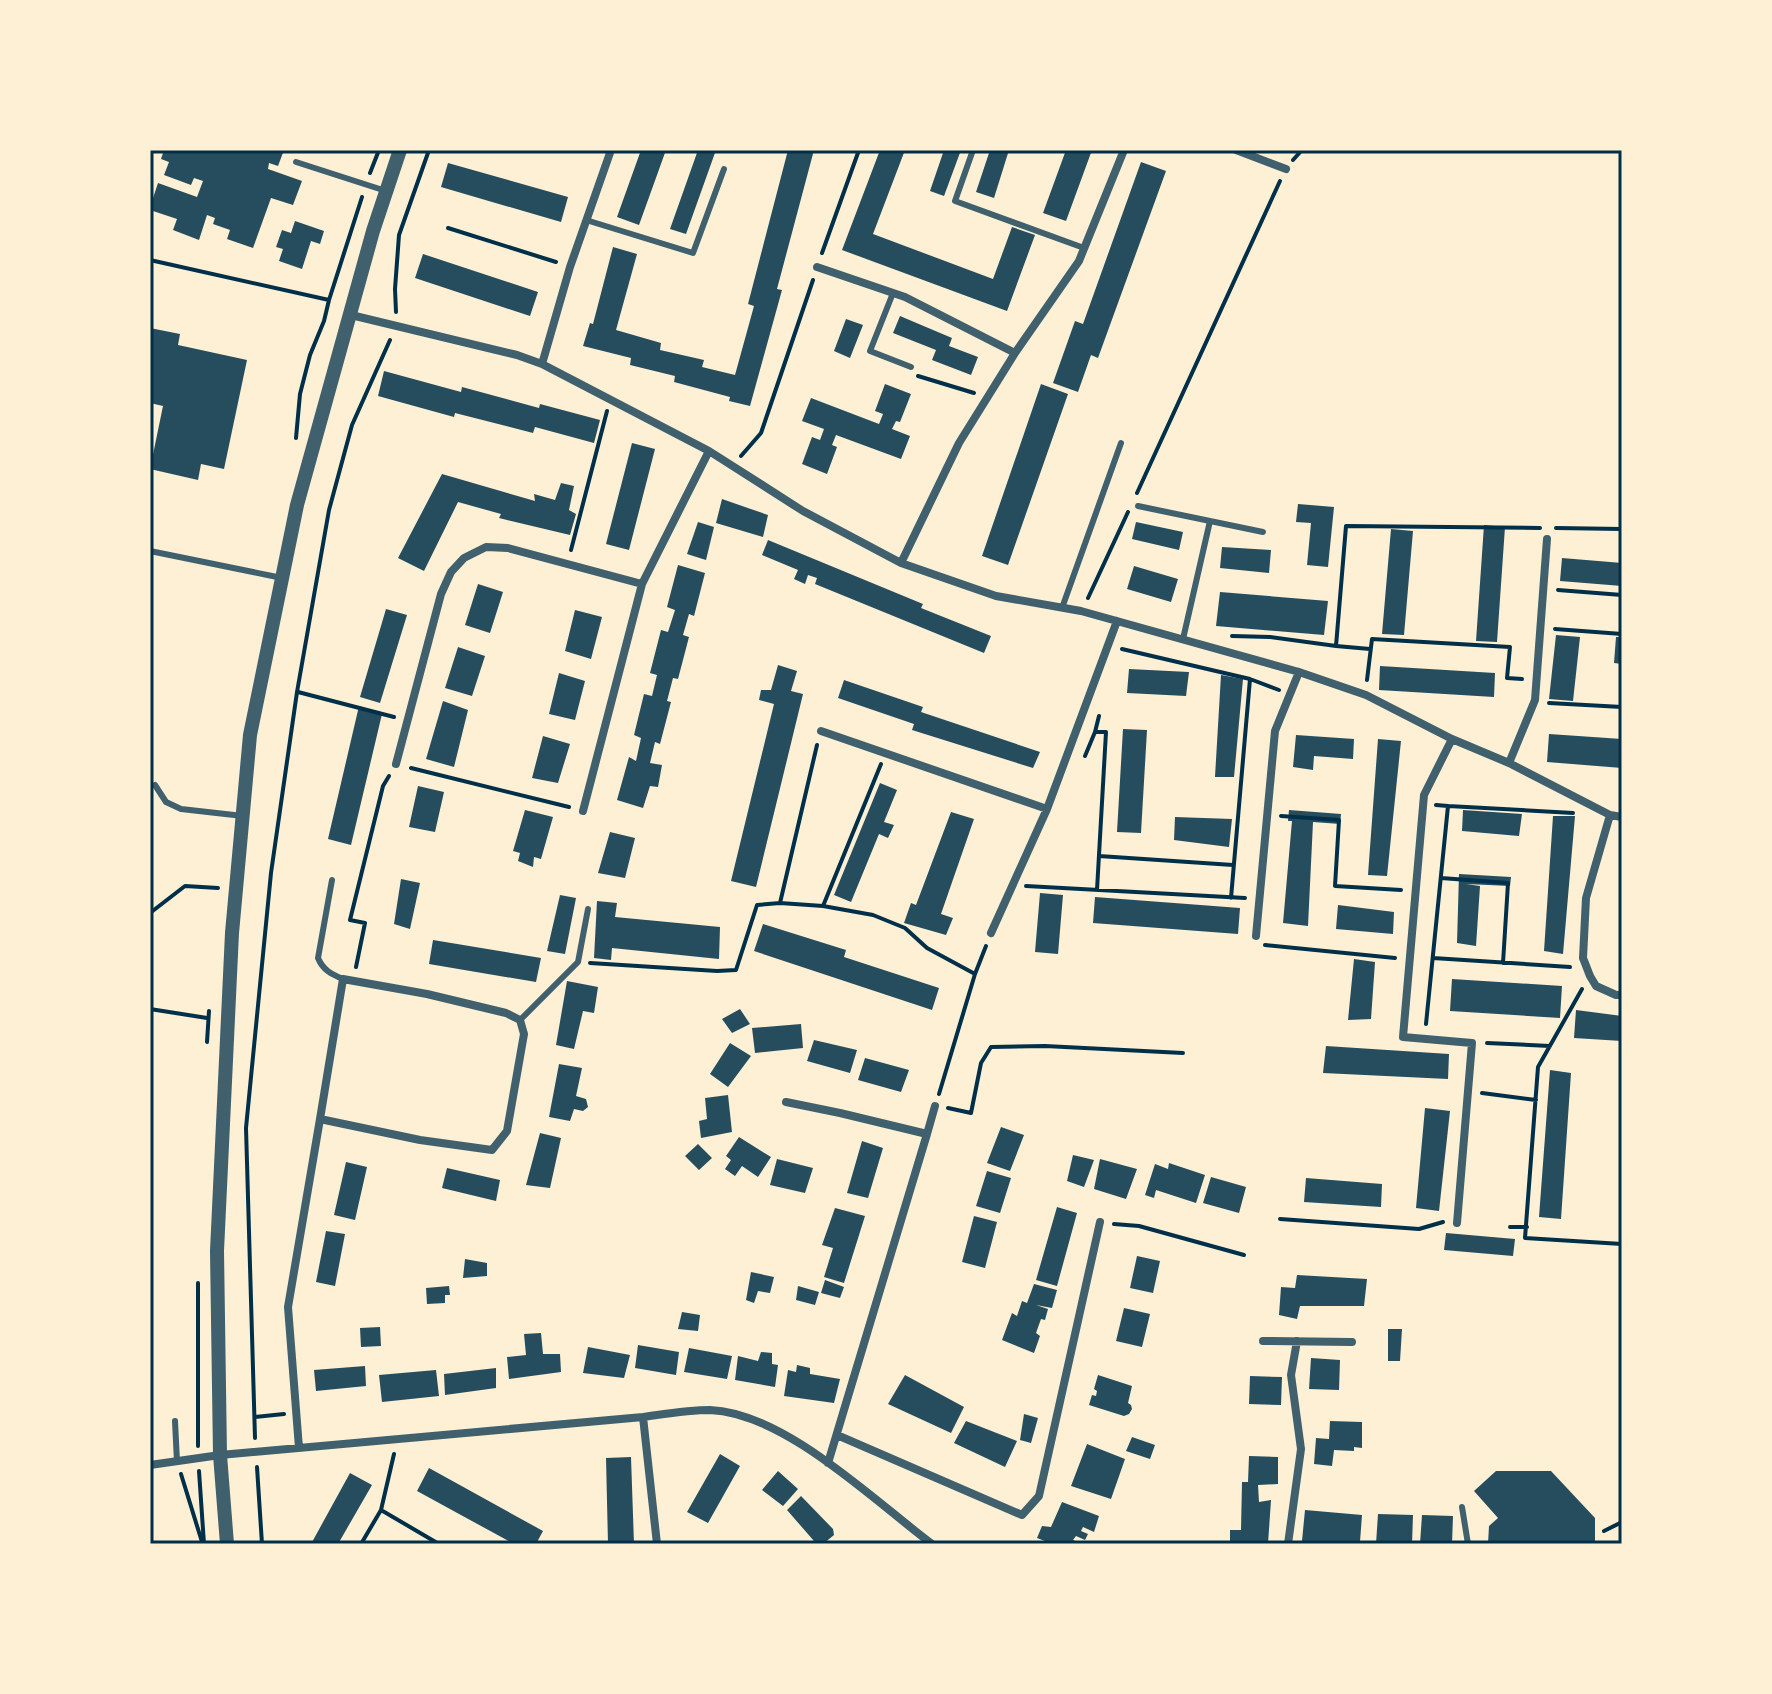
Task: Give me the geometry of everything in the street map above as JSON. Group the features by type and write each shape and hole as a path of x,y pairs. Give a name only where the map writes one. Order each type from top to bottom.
{"street":[{"path":"227,1544 220,1455 217,1251 232,933 250,735 297,505 373,231 400,150"},
{"path":"542,364 570,267 611,150"},
{"path":"901,563 959,443 1015,353 1079,261 1124,150"},
{"path":"1236,150 1286,169"},
{"path":"817,267 905,297 1015,353"},
{"path":"351,315 517,355 542,364 709,451 803,511 901,563 996,596 1081,611 1299,672 1366,695 1610,815 1622,817"},
{"path":"583,811 642,584 709,451"},
{"path":"1509,763 1535,702 1547,539"},
{"path":"396,764 441,594 451,572 464,558 486,547 508,548 642,584"},
{"path":"991,933 1047,809 1117,621"},
{"path":"1256,936 1275,731 1299,672"},
{"path":"821,731 1047,809"},
{"path":"1452,739 1424,795 1403,1037 1472,1043 1457,1223"},
{"path":"1610,815 1586,898 1583,958 1596,986 1622,995"},
{"path":"299,1448 288,1307 343,979 440,997 506,1013 520,1020 524,1034 507,1131 492,1150 420,1140 320,1119"},
{"path":"786,1102 927,1134"},
{"path":"828,1463 935,1106"},
{"path":"837,1435 1022,1515 1039,1496 1100,1222"},
{"path":"1263,1341 1352,1342"},
{"path":"1288,1544 1301,1449 1291,1375 1297,1341"},
{"path":"150,1465 220,1455 712,1410 744,1416 773,1428 828,1463 932,1544"},
{"path":"643,1417 657,1544"}],"lane":[{"path":"973,150 955,201 1084,248"},
{"path":"296,162 386,191"},
{"path":"586,220 693,253 724,169"},
{"path":"893,293 870,351 911,367"},
{"path":"1062,608 1121,443"},
{"path":"1138,506 1263,532"},
{"path":"1183,639 1210,521"},
{"path":"150,551 282,578"},
{"path":"155,785 166,802 181,809 243,816"},
{"path":"332,880 318,958 328,973 343,979"},
{"path":"520,1020 578,962 588,909"},
{"path":"175,1421 177,1462"},
{"path":"1462,1507 1468,1544"}],"path":[{"path":"262,1544 256,1452 246,1128 271,873 297,692 329,510 352,425 396,325 399,235 429,150"},
{"path":"732,466 761,433 859,150"},
{"path":"1081,611 1286,169 1302,150"},
{"path":"448,228 570,267"},
{"path":"150,260 329,300"},
{"path":"911,367 919,378 988,396"},
{"path":"567,564 611,399"},
{"path":"1336,646 1346,526 1622,529"},
{"path":"1543,588 1622,595"},
{"path":"1540,628 1622,634"},
{"path":"1227,636 1270,637 1370,649"},
{"path":"1366,695 1372,639 1510,647 1507,678 1537,680"},
{"path":"1116,647 1250,679 1290,694"},
{"path":"1231,898 1250,679"},
{"path":"297,692 408,720"},
{"path":"1535,702 1622,707"},
{"path":"1097,890 1106,732 1095,732 1102,704"},
{"path":"780,903 821,731"},
{"path":"823,906 885,753"},
{"path":"354,980 365,923 350,920 383,786 396,764 583,811"},
{"path":"1423,804 1610,815"},
{"path":"1424,1039 1448,806"},
{"path":"1267,815 1339,820 1335,886 1416,891"},
{"path":"1099,856 1233,865"},
{"path":"1441,878 1508,883 1503,963"},
{"path":"1012,885 1260,899"},
{"path":"150,913 185,886 218,888"},
{"path":"578,962 736,970 757,905 780,903 823,906 873,915 905,928 927,948 975,974"},
{"path":"991,933 975,974 935,1106 971,1113 981,1063 991,1047 1045,1046 1183,1053"},
{"path":"1256,936 1265,945 1410,959"},
{"path":"1433,958 1588,972 1538,1067 1525,1238 1622,1244"},
{"path":"150,1009 228,1021"},
{"path":"1472,1043 1550,1046"},
{"path":"1468,1091 1536,1100"},
{"path":"1280,1219 1419,1229 1446,1222"},
{"path":"1100,1222 1139,1226 1244,1255"},
{"path":"1510,1227 1527,1227"},
{"path":"255,1417 296,1412"},
{"path":"361,1544 381,1510 397,1439"},
{"path":"198,1458 203,1544"},
{"path":"177,1462 203,1544"},
{"path":"381,1510 439,1544"},
{"path":"1604,1531 1622,1522"}],"building":[{"path":"164,150 284,150 278,166 269,163 268,169 302,181 293,205 271,198 253,248 227,239 230,230 213,224 215,218 207,215 199,240 173,230 177,219 150,210 150,197 153,198 158,183 197,197 203,181 194,178 191,185 164,175 169,162 161,159"},
{"path":"641,150 666,150 639,225 617,217"},
{"path":"698,150 716,150 686,234 670,229"},
{"path":"788,150 814,150 777,289 782,290 750,406 729,401 730,397 674,382 675,376 630,365 631,358 583,346 590,323 593,324 613,247 637,254 616,330 661,343 660,350 704,360 702,367 735,375 754,306 748,304"},
{"path":"880,150 905,150 873,234 993,279 1012,227 1035,235 1007,311 842,250"},
{"path":"944,150 961,150 944,196 930,191"},
{"path":"990,150 1009,150 994,198 976,192"},
{"path":"1066,150 1092,150 1066,221 1043,213"},
{"path":"1141,162 1166,171 1098,358 1091,355 1078,392 1053,383 1075,321 1083,324"},
{"path":"448,163 568,197 561,222 441,187"},
{"path":"295,221 324,231 320,244 311,241 302,269 279,261 283,249 276,247 282,230 291,233"},
{"path":"423,254 538,292 530,316 415,278"},
{"path":"900,316 952,338 949,346 978,357 971,375 932,360 936,350 893,333"},
{"path":"846,319 863,325 850,358 834,351"},
{"path":"150,328 180,334 178,345 247,360 224,469 201,464 198,480 150,469 163,406 150,403"},
{"path":"384,371 461,392 462,387 539,408 540,404 600,420 594,443 535,427 533,433 455,413 454,417 378,396"},
{"path":"885,384 911,394 900,422 896,421 892,429 910,436 901,459 836,435 832,445 837,447 827,474 802,464 812,437 820,440 824,429 802,421 811,398 879,424 883,414 875,411"},
{"path":"1041,384 1068,394 1008,565 982,556"},
{"path":"632,443 655,449 629,550 606,544"},
{"path":"442,474 535,501 534,494 555,500 561,483 574,486 569,510 576,514 570,535 499,518 501,514 458,502 424,571 398,558"},
{"path":"722,499 768,515 763,537 716,523"},
{"path":"1298,504 1334,507 1328,567 1307,565 1311,523 1296,522"},
{"path":"698,522 714,527 706,560 687,554"},
{"path":"1136,522 1183,532 1179,550 1132,539"},
{"path":"1484,525 1505,527 1497,642 1476,641"},
{"path":"1391,529 1413,531 1404,635 1382,634"},
{"path":"768,540 923,604 921,608 991,636 984,653 815,584 817,578 808,575 805,584 794,579 798,570 762,555"},
{"path":"1222,547 1271,550 1269,573 1220,568"},
{"path":"1562,558 1622,563 1622,586 1560,581"},
{"path":"678,565 705,573 694,616 689,614 683,635 689,637 678,679 673,678 667,701 671,702 660,744 655,742 650,763 662,765 658,787 650,786 643,808 617,800 629,757 636,761 641,738 634,735 644,694 652,696 657,675 650,673 661,630 668,632 675,610 667,607"},
{"path":"1134,566 1178,579 1171,602 1127,589"},
{"path":"478,584 503,592 490,633 465,625"},
{"path":"1220,592 1328,601 1324,635 1216,626"},
{"path":"386,609 407,615 380,703 360,697"},
{"path":"575,610 602,617 591,659 565,651"},
{"path":"1556,635 1580,637 1573,701 1549,699"},
{"path":"1616,637 1622,637 1622,664 1614,663"},
{"path":"458,647 485,656 472,696 445,688"},
{"path":"778,665 797,671 791,691 803,694 756,887 731,881 774,704 759,700 761,690 771,690"},
{"path":"1380,666 1495,673 1494,697 1379,690"},
{"path":"1129,669 1189,672 1186,696 1127,693"},
{"path":"559,673 585,681 575,720 549,714"},
{"path":"1221,675 1243,679 1234,777 1215,777"},
{"path":"844,680 923,707 921,712 1040,752 1033,768 912,730 914,724 838,698"},
{"path":"443,701 468,710 454,767 426,759"},
{"path":"359,706 382,714 351,845 328,839"},
{"path":"1123,729 1147,730 1141,833 1117,832"},
{"path":"1549,734 1622,739 1622,768 1547,762"},
{"path":"1296,735 1354,739 1353,759 1314,756 1313,770 1293,767"},
{"path":"543,736 570,744 558,783 532,778"},
{"path":"1378,739 1401,741 1387,876 1368,875"},
{"path":"880,783 897,790 884,822 894,825 888,838 879,834 851,902 834,895"},
{"path":"418,786 444,792 435,832 409,827"},
{"path":"525,810 553,817 541,859 534,857 533,867 518,861 520,853 513,851"},
{"path":"1289,810 1341,814 1340,824 1313,822 1308,926 1283,923 1292,821 1288,821"},
{"path":"1463,810 1522,814 1519,836 1462,831"},
{"path":"951,812 974,819 941,914 953,918 946,935 904,923 911,903 916,905"},
{"path":"1553,816 1575,816 1563,954 1544,951"},
{"path":"1175,817 1232,819 1229,847 1174,840"},
{"path":"610,832 635,838 625,878 598,873"},
{"path":"1459,874 1511,877 1510,886 1466,884 1480,886 1476,946 1457,943"},
{"path":"401,879 420,883 410,929 394,924"},
{"path":"1040,893 1063,895 1058,954 1035,952"},
{"path":"560,895 576,898 565,954 547,951"},
{"path":"1095,897 1240,908 1238,934 1093,923"},
{"path":"597,901 617,903 615,917 720,927 719,959 612,948 611,960 594,958"},
{"path":"1338,905 1394,912 1393,934 1336,929"},
{"path":"763,924 846,950 844,957 939,988 932,1010 754,951"},
{"path":"433,940 541,958 536,982 429,964"},
{"path":"1354,959 1375,962 1371,1019 1348,1020"},
{"path":"1452,979 1562,986 1560,1018 1450,1011"},
{"path":"567,981 598,987 594,1013 583,1011 574,1049 556,1045"},
{"path":"740,1009 750,1024 732,1033 722,1019"},
{"path":"1576,1010 1622,1016 1622,1041 1574,1038"},
{"path":"801,1024 803,1048 755,1053 752,1028"},
{"path":"814,1040 857,1050 850,1073 807,1061"},
{"path":"730,1043 751,1056 728,1087 710,1074"},
{"path":"1326,1046 1449,1054 1448,1079 1323,1073"},
{"path":"865,1058 909,1070 901,1092 858,1080"},
{"path":"559,1064 582,1068 576,1096 586,1099 588,1107 583,1111 574,1109 570,1121 549,1117"},
{"path":"1550,1070 1571,1073 1561,1219 1539,1217"},
{"path":"728,1095 732,1132 701,1138 699,1121 707,1119 705,1098"},
{"path":"1425,1108 1450,1111 1439,1211 1416,1208"},
{"path":"1001,1127 1024,1135 1010,1171 987,1163"},
{"path":"540,1133 561,1138 550,1188 526,1185"},
{"path":"739,1137 771,1157 758,1177 742,1166 735,1176 725,1169 731,1160 726,1156"},
{"path":"862,1141 883,1148 868,1198 847,1193"},
{"path":"698,1144 712,1158 699,1170 685,1156"},
{"path":"1073,1155 1094,1160 1084,1187 1067,1181"},
{"path":"777,1159 813,1168 805,1193 770,1185"},
{"path":"1100,1159 1137,1169 1126,1199 1094,1189"},
{"path":"346,1162 367,1167 355,1220 334,1215"},
{"path":"1169,1163 1205,1175 1196,1203 1156,1190 1154,1198 1145,1195 1155,1164 1168,1169"},
{"path":"447,1168 500,1180 496,1201 442,1188"},
{"path":"987,1171 1011,1178 1000,1213 976,1206"},
{"path":"1211,1177 1246,1187 1239,1213 1203,1203"},
{"path":"1306,1178 1382,1184 1381,1207 1304,1202"},
{"path":"1057,1207 1077,1213 1057,1286 1036,1280"},
{"path":"835,1208 865,1216 844,1283 824,1277 833,1248 822,1245"},
{"path":"974,1216 997,1222 985,1268 962,1262"},
{"path":"326,1231 345,1234 335,1286 316,1282"},
{"path":"1446,1233 1515,1239 1513,1256 1444,1250"},
{"path":"1137,1256 1160,1261 1153,1293 1130,1288"},
{"path":"465,1259 487,1263 487,1276 463,1278"},
{"path":"751,1272 774,1277 770,1293 758,1291 754,1303 746,1300"},
{"path":"1297,1275 1367,1279 1364,1306 1300,1306 1297,1319 1279,1315 1281,1287 1295,1288"},
{"path":"825,1280 844,1287 840,1298 821,1293"},
{"path":"1034,1284 1057,1290 1052,1308 1036,1305 1048,1309 1036,1333 1040,1336 1034,1353 1002,1340 1012,1313 1017,1316 1022,1301 1027,1303"},
{"path":"449,1286 450,1295 445,1295 445,1303 427,1304 426,1288"},
{"path":"798,1286 819,1292 815,1305 796,1300"},
{"path":"1124,1308 1150,1314 1142,1347 1116,1341"},
{"path":"682,1312 700,1315 698,1331 678,1329"},
{"path":"380,1327 381,1346 361,1347 360,1328"},
{"path":"1388,1329 1402,1329 1400,1361 1388,1361"},
{"path":"541,1333 543,1354 560,1354 561,1372 509,1379 507,1357 526,1355 524,1334"},
{"path":"638,1345 679,1352 676,1375 635,1368"},
{"path":"588,1347 630,1355 624,1378 583,1373"},
{"path":"689,1348 732,1356 727,1379 684,1372"},
{"path":"761,1352 772,1353 772,1364 778,1365 775,1387 735,1380 738,1356 758,1361"},
{"path":"1311,1358 1340,1360 1339,1390 1309,1389"},
{"path":"797,1365 810,1368 810,1374 840,1379 834,1403 784,1396 788,1370 796,1372"},
{"path":"365,1366 366,1386 316,1391 314,1370"},
{"path":"496,1368 496,1388 445,1395 444,1374"},
{"path":"436,1370 439,1396 382,1402 379,1375"},
{"path":"905,1375 964,1407 951,1433 888,1404"},
{"path":"1098,1375 1132,1386 1128,1403 1132,1409 1129,1414 1124,1416 1089,1405 1092,1395 1096,1396 1094,1389"},
{"path":"1250,1376 1282,1377 1281,1405 1249,1404"},
{"path":"1024,1414 1038,1418 1031,1443 1020,1440"},
{"path":"966,1421 1017,1441 1005,1467 954,1443"},
{"path":"1330,1421 1362,1422 1362,1448 1354,1447 1354,1451 1334,1450 1332,1466 1314,1464 1316,1438 1329,1439"},
{"path":"1132,1437 1155,1445 1150,1459 1126,1451"},
{"path":"1087,1444 1125,1459 1111,1499 1071,1486"},
{"path":"720,1454 740,1466 708,1523 687,1512"},
{"path":"1249,1456 1278,1457 1278,1484 1258,1485 1259,1502 1271,1500 1268,1544 1230,1544 1230,1530 1241,1530 1242,1482 1248,1482"},
{"path":"631,1457 634,1544 608,1544 606,1458"},
{"path":"429,1468 543,1531 536,1544 514,1544 417,1491"},
{"path":"778,1471 798,1489 783,1506 762,1490"},
{"path":"1496,1471 1551,1471 1595,1518 1595,1544 1488,1544 1489,1526 1498,1518 1474,1491"},
{"path":"350,1473 372,1485 338,1544 311,1544"},
{"path":"801,1496 833,1529 834,1535 823,1544 810,1544 814,1541 787,1510"},
{"path":"1062,1502 1099,1516 1094,1532 1083,1527 1081,1531 1088,1534 1085,1540 1076,1536 1073,1540 1083,1544 1053,1544 1037,1538 1042,1526 1051,1527"},
{"path":"1305,1510 1362,1515 1360,1542 1302,1541"},
{"path":"1378,1514 1413,1515 1412,1544 1376,1544"},
{"path":"1422,1515 1453,1516 1452,1544 1420,1544"}]}
